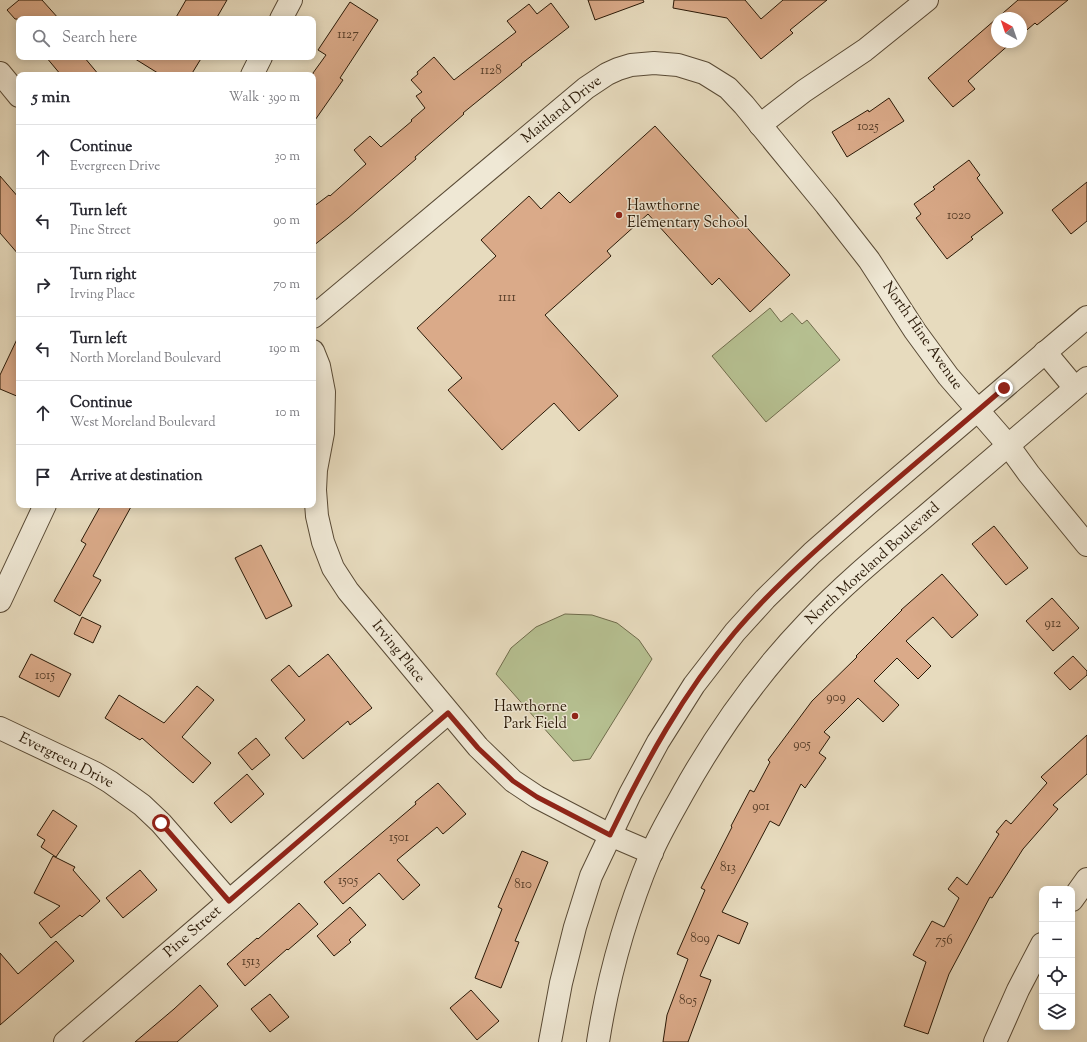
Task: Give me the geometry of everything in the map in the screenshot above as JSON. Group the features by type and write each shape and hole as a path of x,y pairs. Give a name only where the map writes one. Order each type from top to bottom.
{"street":[{"path":"283,16 291,0"},
{"path":"760,125 804,91 865,50 926,0"},
{"path":"254,72 260,60"},
{"name":"Maitland Drive","path":"316,314 586,88 607,74 618,69 631,65 654,63 678,65 704,73 728,88 744,104 760,125"},
{"path":"0,72 16,92"},
{"name":"North Hine Avenue","path":"760,125 870,260 915,331 948,376 1008,445 1029,474 1087,545"},
{"path":"550,1042 561,983 575,927 591,876 630,794 658,742 694,685 735,632 765,599 812,553 1087,317"},
{"path":"1045,352 1081,383"},
{"name":"Irving Place","path":"316,358 324,392 323,433 316,470"},
{"name":"North Moreland Boulevard","path":"598,1042 603,1010 618,953 633,902 652,853 662,830 702,760 746,695 775,659 808,622 852,579 1081,383"},
{"name":"Irving Place","path":"316,503 317,516 323,542 333,568 348,591 478,748 513,781 537,797 610,835 652,853"},
{"path":"0,601 44,508"},
{"name":"Pine Street","path":"65,1042 448,713"},
{"name":"Evergreen Drive","path":"0,728 95,773 142,805 161,823 229,901"},
{"path":"1075,896 1087,879"},
{"path":"996,1042 1018,990 1039,950"}],"green space":[{"path":"770,308 781,322 792,313 802,324 807,320 840,360 766,422 712,356"},
{"name":"Hawthorne Park Field","path":"565,614 592,615 617,623 639,640 652,659 590,759 573,761 496,674 511,648 536,627"}],"building":[{"path":"19,0 42,0 56,16 16,16 15,19 7,10"},
{"path":"186,0 227,0 218,16 177,16"},
{"path":"588,0 643,0 644,2 595,20"},
{"path":"674,0 745,0 761,19 783,0 827,0 790,30 793,33 761,59 727,18 673,8"},
{"path":"1018,0 1068,0 1037,25 1035,23 1027,30 1027,12 1004,12"},
{"path":"350,2 378,20 340,78 343,80 316,119 316,72 314,72 326,55 318,50"},
{"path":"551,3 569,27 521,64 522,65 463,113 464,114 415,157 416,159 316,244 316,205 329,195 330,196 366,164 354,150 370,136 381,147 425,108 416,96 422,92 411,80 418,74 417,72 434,57 454,80 516,32 507,21 529,4 537,14"},
{"path":"991,23 991,48 1005,48 968,81 975,89 953,107 928,78"},
{"path":"48,60 86,60 96,72 58,72"},
{"path":"137,60 200,60 193,72 156,72"},
{"path":"889,98 904,121 847,157 832,132 868,110 869,112"},
{"path":"655,126 790,275 750,312 719,278 712,285 648,214 607,251 611,256 545,315 618,396 579,431 554,403 502,450 448,390 462,378 417,328 496,256 481,240 529,196 541,209 559,192 570,203"},
{"path":"969,160 980,175 977,178 1003,213 971,237 973,239 947,259 916,218 921,214 914,204 935,189 933,187"},
{"path":"0,176 16,195 16,252 0,233"},
{"path":"1087,182 1087,221 1071,234 1052,210"},
{"path":"16,341 16,396 0,389 0,375"},
{"path":"99,508 130,508 93,576 101,580 80,616 54,601 86,544 81,541"},
{"path":"994,526 1028,568 1006,585 972,544"},
{"path":"261,545 292,606 266,619 235,558"},
{"path":"942,574 978,615 952,638 933,617 906,641 931,666 918,679 897,658 874,681 899,705 883,722 858,698 824,732 830,737 819,753 826,758 805,788 801,784 779,826 770,821 722,912 748,923 739,944 718,935 700,976 711,980 688,1042 663,1042 667,1015 688,959 677,954 705,890 701,888 750,790 754,792 770,762 768,760 812,701 857,657 856,656 901,610"},
{"path":"1052,598 1079,628 1053,651 1026,621"},
{"path":"82,617 101,626 93,643 74,634"},
{"path":"31,654 71,674 59,697 19,677"},
{"path":"328,654 372,708 350,725 348,721 303,759 285,738 305,720 271,680 289,665 299,677"},
{"path":"1073,656 1087,671 1087,675 1070,690 1054,673"},
{"path":"197,686 214,700 182,737 211,763 193,783 142,738 140,740 105,718 119,695 164,723"},
{"path":"1087,735 1087,774 1053,805 1058,809 1023,849 992,898 990,897 949,974 928,1034 904,1026 926,962 913,955 932,921 944,927 959,898 948,889 957,877 967,885 999,834 996,832 1006,820 1011,824 1047,783 1041,777"},
{"path":"256,738 270,755 252,770 238,753"},
{"path":"247,774 264,794 231,823 214,803"},
{"path":"438,783 466,814 443,834 437,827 397,860 420,885 403,900 379,873 343,904 324,882 416,804 415,802"},
{"path":"53,810 77,826 56,857 41,847 45,840 37,835"},
{"path":"522,851 548,862 515,941 519,942 501,988 475,978 502,909 498,907"},
{"path":"53,856 75,867 73,870 100,901 82,917 80,915 51,938 39,923 60,906 34,893"},
{"path":"140,870 157,890 123,918 106,898"},
{"path":"299,903 318,924 245,986 227,964"},
{"path":"350,907 366,925 349,940 351,942 334,956 317,936"},
{"path":"56,941 74,961 0,1025 0,953 18,974"},
{"path":"200,985 218,1006 177,1042 135,1042 174,1009"},
{"path":"471,990 499,1021 477,1040 450,1008"},
{"path":"270,994 289,1017 270,1032 251,1009"}],"place":[{"name":"Hawthorne Elementary School","path":"619,215"},
{"name":"Hawthorne Park Field","path":"575,716"}],"route":[{"path":"161,823 229,901 448,713 478,748 513,781 537,797 610,835 658,742 694,685 735,632 765,599 812,553 1004,388"}]}
